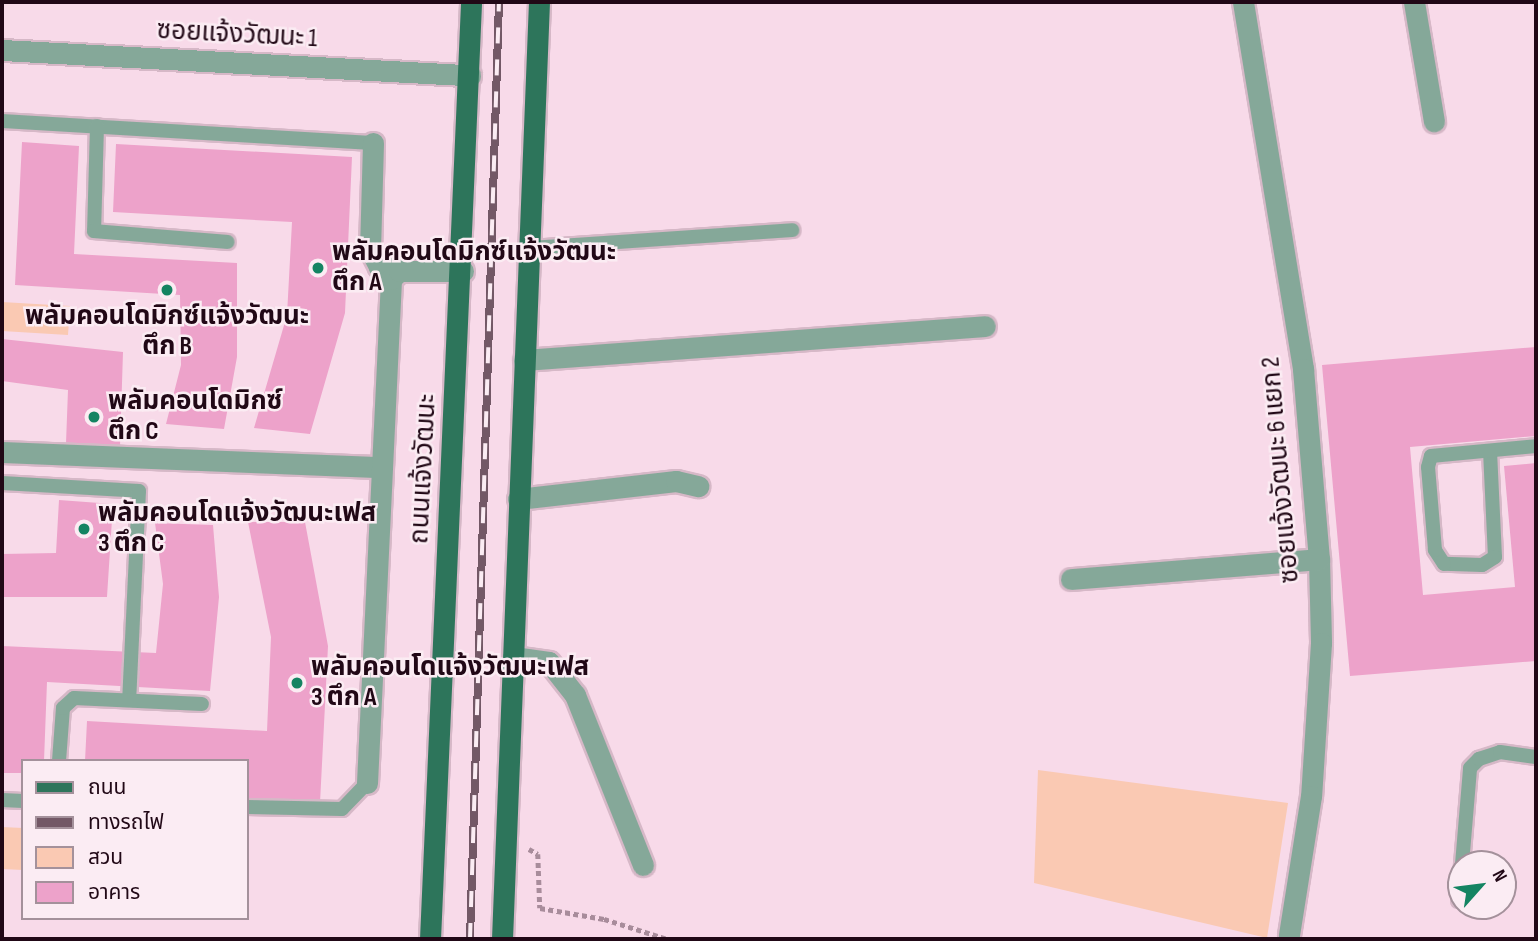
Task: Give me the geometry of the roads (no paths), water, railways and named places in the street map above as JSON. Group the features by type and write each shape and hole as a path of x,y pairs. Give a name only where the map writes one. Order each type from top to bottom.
{"main road":[{"name":"ถนนแจ้งวัฒนะ","path":"430,939 463,271 471,2"},
{"path":"502,939 539,2"}],"street":[{"name":"ซอยแจ้งวัฒนะ 6 แยก 2","path":"1243,2 1303,369 1319,559 1321,643 1311,796 1289,935"},
{"path":"1414,2 1434,121"},
{"name":"ซอยแจ้งวัฒนะ 1","path":"2,50 470,75"},
{"path":"373,142 370,248 379,267 463,271"},
{"path":"367,783 390,289 393,274 408,270"},
{"path":"524,360 985,326"},
{"path":"2,452 382,467"},
{"path":"518,499 676,481 698,486"},
{"path":"1071,579 1319,559"},
{"path":"513,657 549,662 575,695 643,865"}],"lane":[{"path":"2,121 373,142"},
{"path":"97,126 94,230 159,242 228,242"},
{"path":"530,248 792,230"},
{"path":"1490,451 1495,556 1482,565 1444,564 1435,550 1427,467 1431,456 1536,446"},
{"path":"2,483 139,491 129,700"},
{"path":"59,759 60,717 67,702 86,697 202,704"},
{"path":"1463,850 1470,768 1486,755 1536,757"},
{"path":"248,807 342,809 367,783"},
{"path":"2,800 21,801"}],"railway":[{"path":"470,939 499,2"}],"place":[{"name":"พลัมคอนโดมิกซ์แจ้งวัฒนะ ตึก A","path":"318,268"},
{"name":"พลัมคอนโดมิกซ์แจ้งวัฒนะ ตึก B","path":"167,290"},
{"name":"พลัมคอนโดมิกซ์ ตึก C","path":"94,417"},
{"name":"พลัมคอนโดแจ้งวัฒนะเฟส 3 ตึก C","path":"84,529"},
{"name":"พลัมคอนโดแจ้งวัฒนะเฟส 3 ตึก A","path":"297,683"}]}
